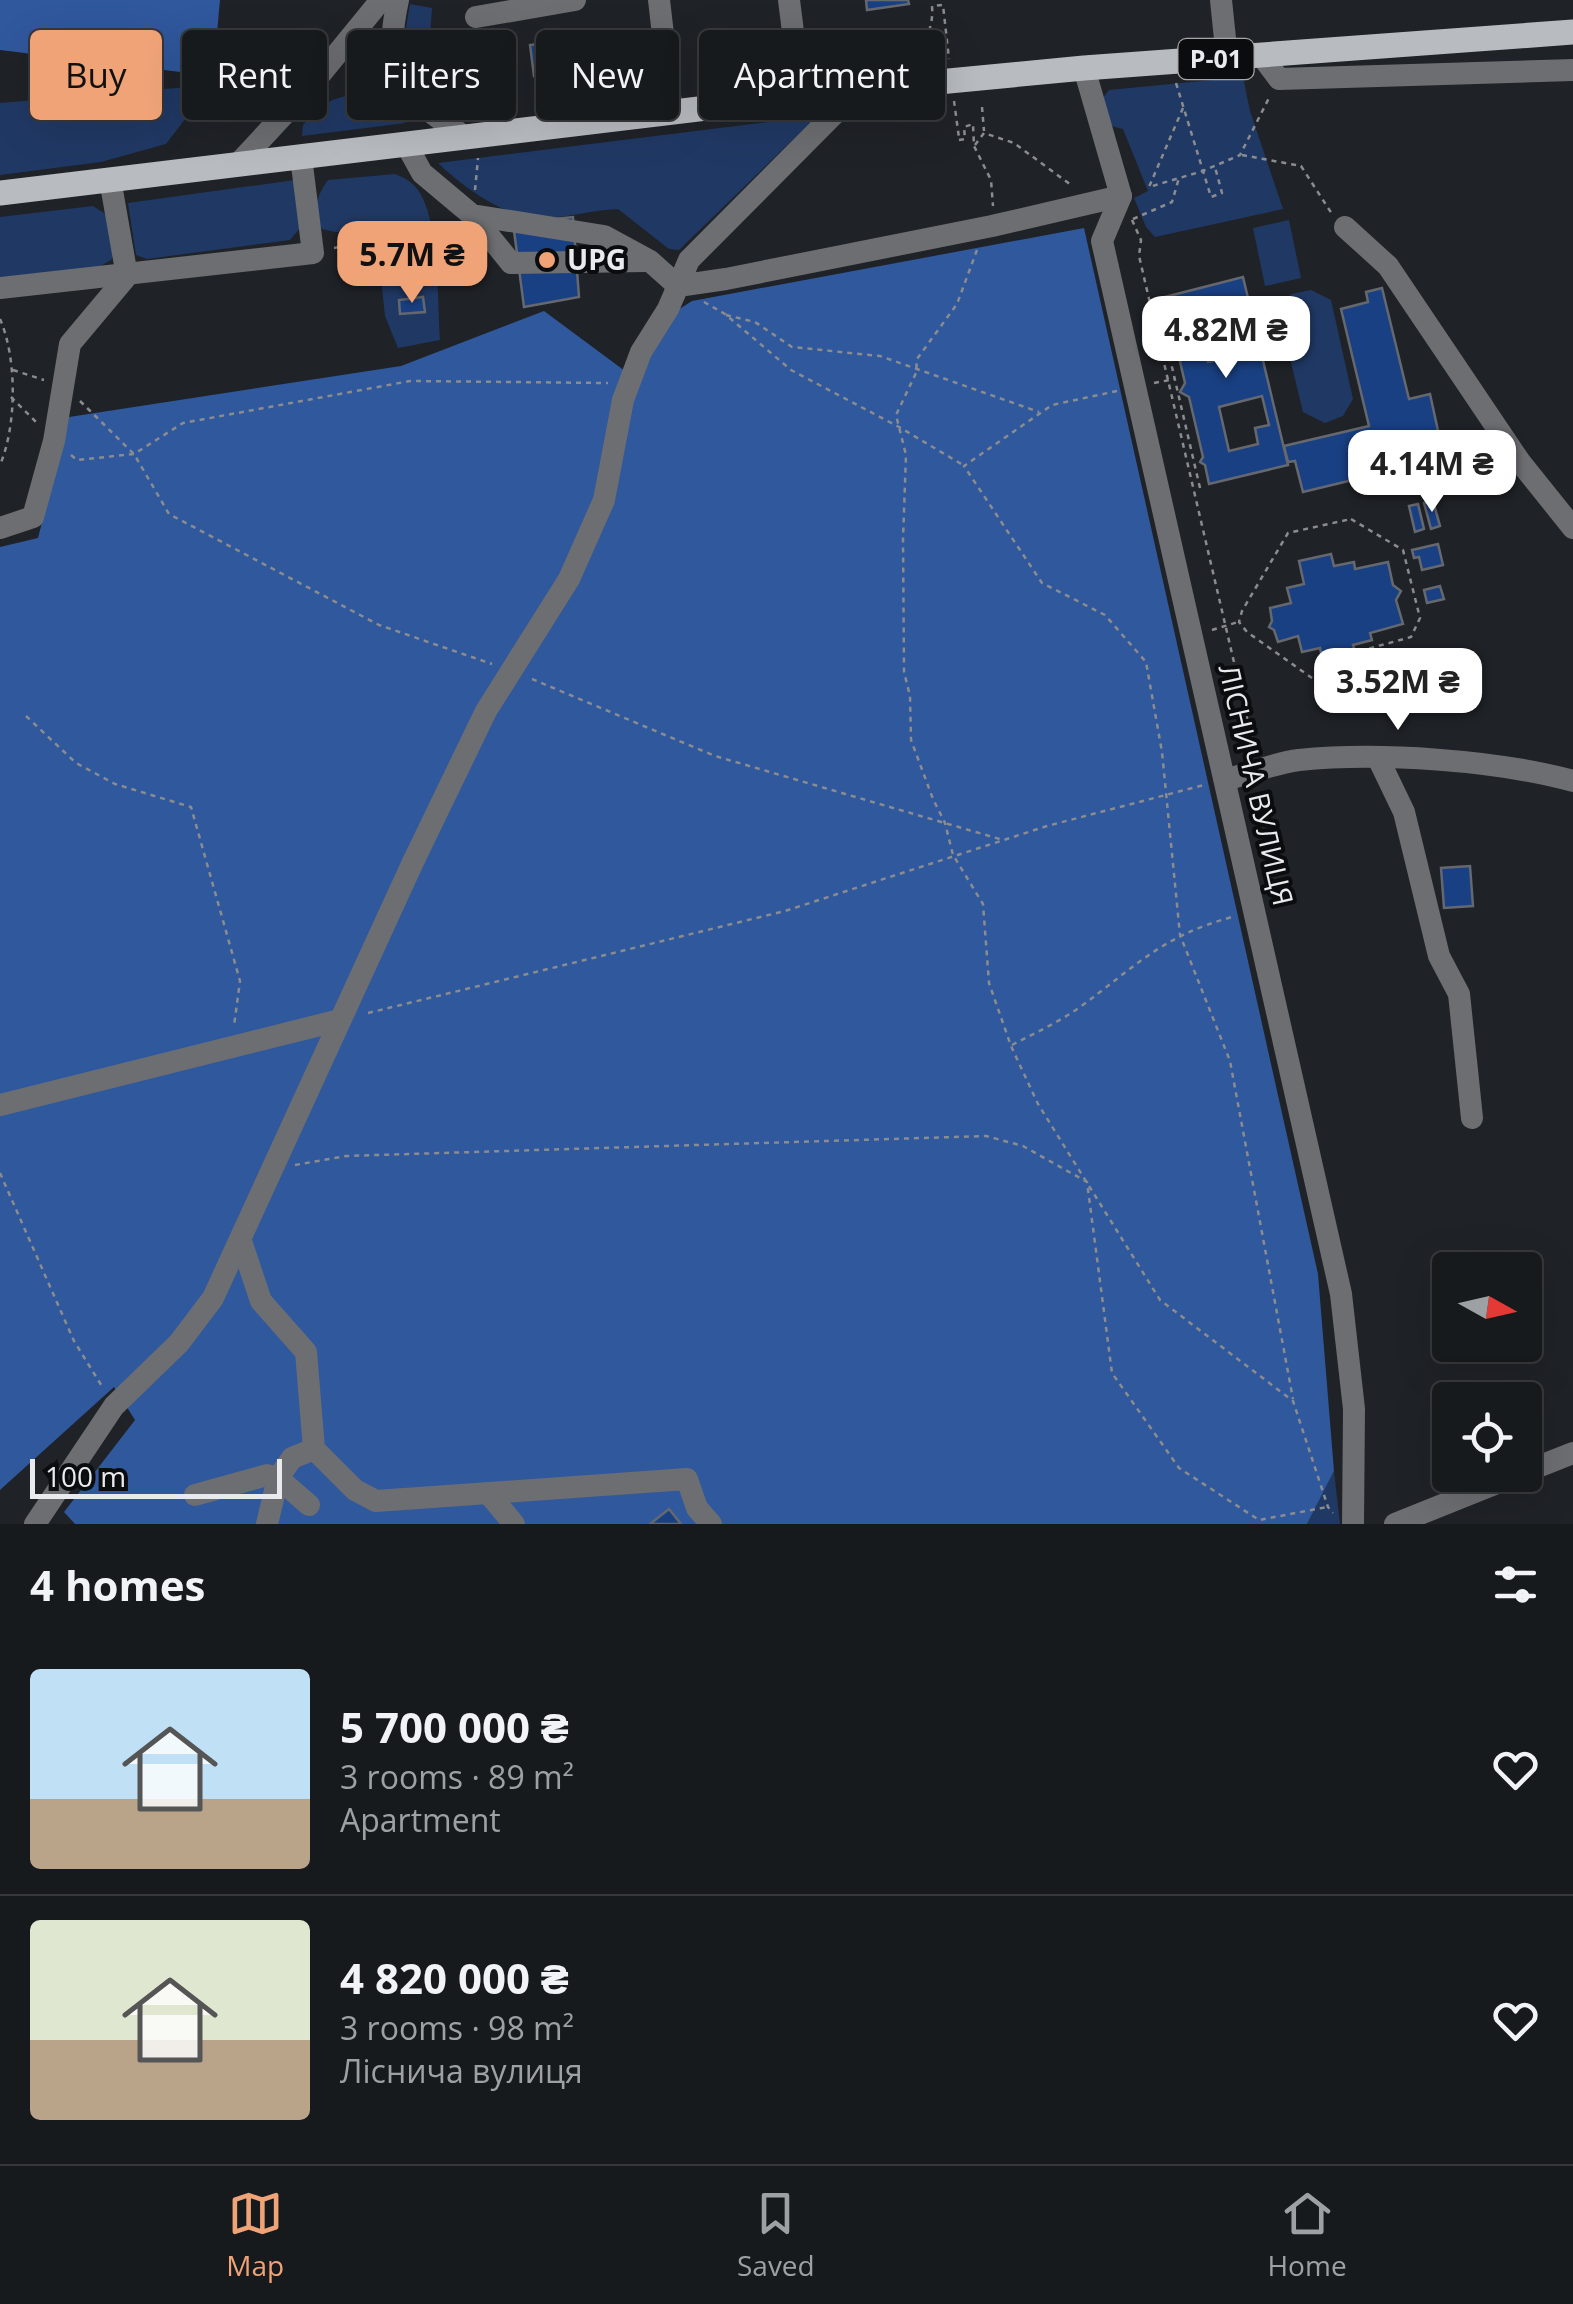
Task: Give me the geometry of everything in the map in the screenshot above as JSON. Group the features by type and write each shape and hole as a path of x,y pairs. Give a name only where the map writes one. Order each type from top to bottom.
{"main road":[{"name":"Р-01","path":"945,81 1573,32"},
{"name":"Р-01","path":"0,194 406,144 472,147 626,120"}],"street":[{"path":"238,164 314,82 381,0"},
{"path":"398,0 392,30 392,62 406,88 472,147"},
{"path":"476,16 576,0"},
{"path":"659,0 662,30"},
{"path":"788,0 792,30"},
{"path":"1222,0 1227,58"},
{"path":"1262,55 1279,79 1573,70"},
{"path":"678,286 992,226 1121,196 1084,68"},
{"path":"36,1524 114,1406 190,1328 213,1298 486,711 569,579 604,500 629,383 689,260 829,120"},
{"path":"406,144 422,173 476,220 512,263 650,261"},
{"path":"0,288 313,253 301,157"},
{"path":"110,179 128,276"},
{"name":"ЛІСНИЧА ВУЛИЦЯ","path":"1121,196 1102,241 1341,1294 1354,1408 1344,1520"},
{"path":"476,220 604,236 650,261 678,286"},
{"path":"1345,228 1388,266 1520,462 1573,528"},
{"path":"0,528 33,516 54,441 70,344 128,276"},
{"path":"1378,758 1404,812 1439,956 1459,994 1472,1118"},
{"path":"1224,780 1296,760 1378,758 1528,768 1573,781"},
{"path":"0,1105 340,1020"},
{"path":"241,1241 261,1300 306,1352 314,1449 355,1490 376,1500 687,1479 698,1508 711,1524"},
{"path":"267,1524 278,1478 292,1458 314,1449"},
{"path":"1542,1465 1573,1453"},
{"path":"195,1494 267,1475 278,1478 309,1505"},
{"path":"1395,1524 1475,1492"},
{"path":"488,1493 514,1524"}],"path":[{"path":"930,30 932,6 942,5"},
{"path":"1171,62 1211,196 1222,192 1214,166"},
{"path":"1240,155 1279,79"},
{"path":"974,146 984,133 982,107"},
{"path":"1183,108 1150,187 1240,155 1300,166 1324,206 1345,228"},
{"path":"959,140 965,139 964,127 972,124 974,146 990,180 992,226 978,245 957,304 917,359 896,415 906,455 904,672 910,696 911,740 932,799 946,822 952,855 982,904 989,983 1011,1046 1047,1120 1160,1300 1293,1401"},
{"path":"984,133 1014,143 1075,188 1084,205"},
{"path":"313,253 476,220 472,147"},
{"path":"1131,220 1172,202 1180,178"},
{"path":"1140,240 1139,256 1154,323 1260,770"},
{"path":"678,286 725,314 791,370 900,427 964,466 1042,583 1105,615 1146,662 1162,752 1180,935 1230,1061 1293,1401 1328,1507 1344,1520"},
{"path":"1156,298 1200,488"},
{"path":"725,314 755,322 792,346 880,356 1041,413"},
{"path":"0,319 14,370 7,449 0,464"},
{"path":"1154,323 1161,321"},
{"path":"14,370 64,386 134,454 169,514 380,625 512,671 715,756 1003,840"},
{"path":"11,397 77,460 134,454 183,424 410,381 629,383"},
{"path":"964,466 1052,405 1135,388"},
{"path":"1187,466 1194,464"},
{"path":"1351,518 1404,550 1420,618 1411,637 1360,652 1364,670 1320,683 1247,632 1239,622 1288,533 1351,518"},
{"path":"1192,636 1239,622"},
{"path":"26,716 76,763 115,784 190,807 240,981 232,1047"},
{"path":"340,1020 785,911 952,855 1224,780"},
{"path":"1011,1046 1077,1010 1145,956 1180,935 1254,911"},
{"path":"274,1168 346,1156 986,1136 1022,1146 1087,1182"},
{"path":"0,1173 74,1341 114,1406"},
{"path":"1087,1182 1112,1372 1179,1468 1259,1520 1328,1507"}],"shaded area":[{"path":"0,0 220,0 217,30 182,30 182,72 162,70 162,30 30,30 30,54 0,50"},
{"path":"410,4 432,8 430,30 406,29"},
{"path":"1243,77 1250,111 1283,209 1155,237 1146,227 1134,198 1148,191 1123,129 1108,125 1102,99 1109,90"},
{"path":"182,87 184,120 166,144 101,162 0,175 0,103 30,100 30,120 162,120 162,89"},
{"path":"347,96 347,120 406,123 302,136 308,120 327,120 327,104"},
{"path":"785,120 813,120 679,250 669,249 618,209 540,218 512,212 472,191 438,163"},
{"path":"395,174 415,186 428,214 435,249 440,340 398,348 385,316 376,231 322,229 316,210 328,180"},
{"path":"295,180 301,227 290,240 147,259 136,255 128,203"},
{"path":"93,206 107,215 117,250 111,260 97,268 0,277 0,217"},
{"path":"1289,220 1301,278 1265,286 1253,228"},
{"path":"1084,228 1318,1274 1334,1471 1307,1524 75,1524 64,1512 135,1420 114,1387 0,1490 0,547 38,538 69,417 401,366 544,311 629,374 662,320 692,301"},
{"path":"1311,290 1331,300 1353,399 1343,416 1325,423 1303,412 1279,313 1291,294"},
{"path":"1334,1471 1340,1524 1307,1524"}],"building":[{"path":"866,0 908,0 909,4 867,10"},
{"path":"536,44 536,76 534,76 530,45"},
{"name":"UPG","path":"573,217 579,297 524,307 513,223"},
{"path":"1243,277 1288,465 1209,484 1205,465 1200,462 1203,457 1189,397 1180,392 1185,383 1171,323 1166,320 1169,313 1165,297","holes":["1226,310 1230,326 1245,323 1252,352 1208,362 1197,316","1262,396 1269,425 1255,428 1258,444 1229,451 1219,407"]},
{"path":"1382,288 1409,399 1430,394 1444,458 1303,492 1295,461 1288,462 1284,446 1369,426 1341,309 1368,302 1366,292"},
{"path":"423,297 425,312 400,314 399,300"},
{"path":"1486,442 1493,464 1478,469 1470,447"},
{"path":"1433,501 1440,526 1431,529 1424,503"},
{"path":"1418,504 1424,529 1415,532 1409,506"},
{"path":"1438,544 1443,565 1422,570 1419,557 1414,558 1412,550"},
{"path":"1331,554 1334,566 1354,562 1355,569 1388,562 1393,585 1401,591 1396,600 1403,624 1370,633 1372,640 1353,645 1357,658 1324,667 1320,648 1302,652 1298,636 1278,642 1269,627 1270,608 1291,603 1287,588 1304,584 1299,561"},
{"path":"1440,586 1444,599 1427,603 1424,590"},
{"path":"1470,866 1473,906 1444,908 1441,868"},
{"path":"669,1509 681,1524 650,1524"}],"place":[{"name":"UPG","path":"547,260"}]}
